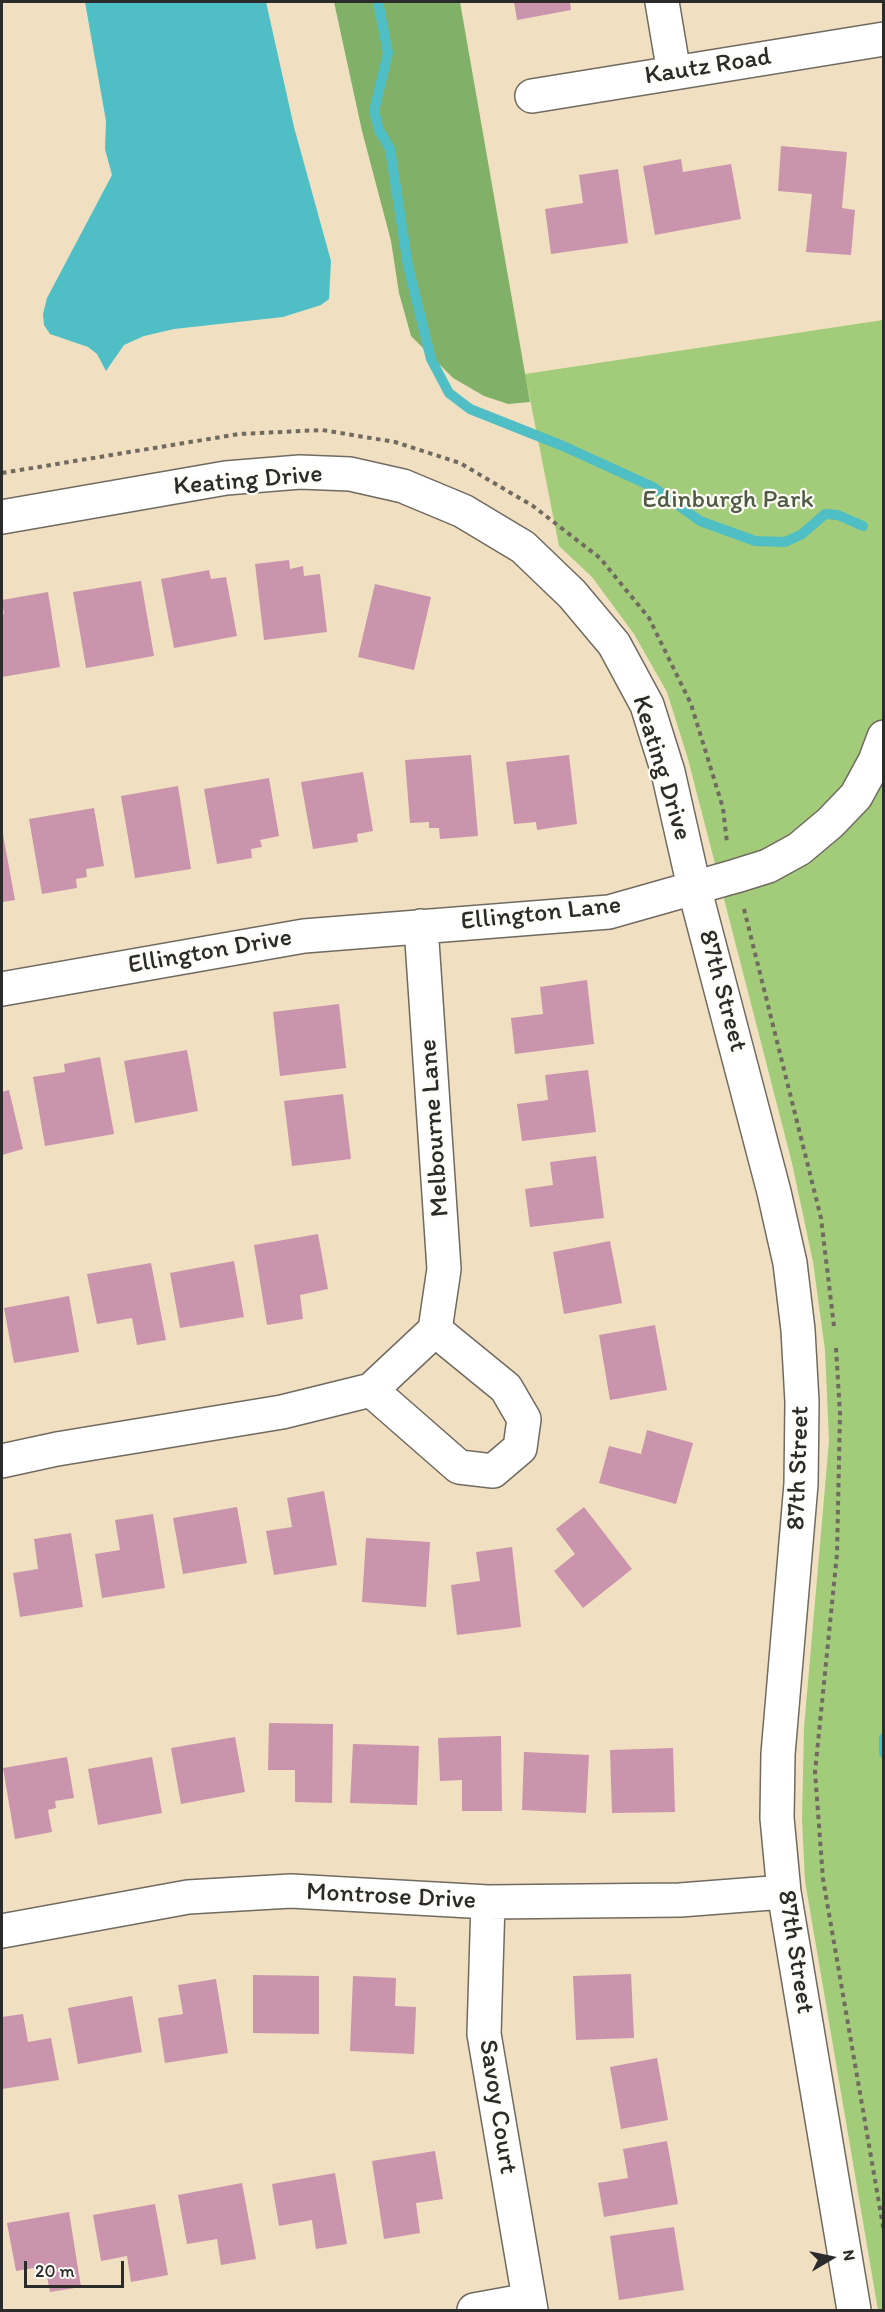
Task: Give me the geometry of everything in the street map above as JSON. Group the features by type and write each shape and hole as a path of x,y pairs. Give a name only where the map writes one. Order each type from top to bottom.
{"street":[{"path":"662,2 674,73"},
{"name":"Kautz Road","path":"532,96 884,39"},
{"name":"Keating Drive","path":"2,517 226,478 300,472 350,474 403,486 463,511 523,547 572,594 614,644 647,705 668,772 694,887"},
{"path":"694,887 768,866 799,849 856,796 875,761 884,737"},
{"name":"Ellington Lane","path":"421,926 609,912 694,887"},
{"name":"87th Street","path":"694,887 774,1192 790,1263 798,1330 802,1402 801,1484 778,1754 777,1818 784,1892 854,2310"},
{"name":"Ellington Drive","path":"2,989 304,936 421,926"},
{"name":"Melbourne Lane","path":"421,926 444,1269 435,1330"},
{"path":"2,1461 57,1449 282,1412 371,1390 435,1330 506,1388 524,1419 520,1448 493,1471 459,1467 371,1390"},
{"name":"Montrose Drive","path":"2,1930 188,1897 291,1891 488,1902 680,1900 784,1892"},
{"name":"Savoy Court","path":"488,1902 484,2034 530,2305"},
{"path":"474,2310 530,2305"}],"path":[{"path":"2,473 239,435 322,430 395,442 460,463 533,506 600,558 649,618 691,704 723,808 726,837"}],"green space":[{"path":"334,2 460,2 530,402 508,404 484,396 453,378 411,336 399,293 391,241 362,131"},
{"name":"Edinburgh Park","path":"883,320 883,2310 878,2310 805,1881 802,1819 804,1728 829,1441 825,1350 813,1262 792,1163 688,759 667,692 634,634 592,577 559,546 525,374"}],"water":[{"path":"85,2 266,2 294,127 331,261 329,299 321,305 283,317 174,329 144,336 124,345 106,371 97,354 88,347 50,334 44,325 43,314 47,298 112,175 105,149 106,121"}],"building":[{"path":"514,2 570,2 571,10 517,20"},
{"path":"781,146 847,152 842,208 855,210 851,255 806,252 812,194 778,191"},
{"path":"681,159 683,172 731,164 741,219 655,235 643,166"},
{"path":"618,169 628,243 551,254 545,209 583,203 579,175"},
{"path":"289,560 290,569 303,566 304,576 320,574 327,632 264,640 255,564"},
{"path":"209,570 211,579 226,577 237,636 174,648 161,579"},
{"path":"141,581 154,656 86,668 73,592"},
{"path":"375,584 431,597 414,670 358,657"},
{"path":"48,592 60,667 2,677 2,614 4,614 2,600"},
{"path":"471,755 478,836 440,839 439,828 429,828 429,822 410,823 405,760"},
{"path":"569,755 577,824 537,830 536,822 514,824 506,762"},
{"path":"363,772 373,831 357,834 358,842 313,849 301,782"},
{"path":"269,778 279,836 260,840 262,847 251,849 252,858 217,864 204,789"},
{"path":"178,786 191,869 135,878 121,796"},
{"path":"94,808 104,866 86,869 87,877 76,879 77,888 42,894 29,819"},
{"path":"2,829 15,900 2,902"},
{"path":"587,980 594,1044 515,1054 511,1018 543,1014 540,987"},
{"path":"339,1004 346,1068 280,1076 273,1012"},
{"path":"187,1050 198,1111 135,1123 124,1061"},
{"path":"100,1057 114,1134 45,1146 33,1077 65,1072 64,1064"},
{"path":"588,1070 596,1132 522,1141 517,1104 548,1100 545,1075"},
{"path":"9,1090 23,1149 2,1155 2,1092"},
{"path":"343,1094 351,1159 292,1166 284,1101"},
{"path":"596,1156 604,1218 530,1227 525,1189 553,1185 550,1162"},
{"path":"318,1234 328,1289 300,1295 303,1319 267,1325 254,1245"},
{"path":"610,1241 622,1303 564,1314 553,1252"},
{"path":"234,1261 244,1317 180,1328 170,1273"},
{"path":"151,1263 166,1340 137,1345 132,1318 97,1324 87,1274"},
{"path":"69,1296 79,1352 14,1363 4,1308"},
{"path":"655,1325 667,1390 610,1400 599,1335"},
{"path":"647,1430 693,1443 676,1504 599,1483 609,1446 641,1454"},
{"path":"324,1491 337,1565 274,1575 266,1531 292,1527 287,1498"},
{"path":"237,1507 247,1563 183,1574 173,1518"},
{"path":"584,1507 632,1569 583,1608 554,1571 575,1554 556,1529"},
{"path":"153,1514 165,1588 102,1598 95,1554 120,1550 115,1520"},
{"path":"71,1533 83,1607 20,1617 13,1573 38,1569 34,1539"},
{"path":"366,1538 430,1542 426,1607 362,1602"},
{"path":"512,1547 521,1627 457,1635 451,1585 480,1581 476,1552"},
{"path":"269,1723 333,1724 332,1803 295,1802 295,1770 268,1770"},
{"path":"501,1736 502,1811 462,1811 462,1780 440,1781 438,1738"},
{"path":"235,1737 245,1792 181,1804 171,1748"},
{"path":"353,1744 419,1746 417,1805 350,1803"},
{"path":"673,1748 675,1812 612,1813 610,1750"},
{"path":"524,1752 589,1755 586,1813 522,1810"},
{"path":"67,1757 74,1798 55,1801 56,1808 48,1810 52,1832 15,1839 3,1768"},
{"path":"152,1757 162,1813 98,1825 88,1769"},
{"path":"631,1974 634,2038 576,2040 573,1976"},
{"path":"253,1975 319,1976 319,2034 253,2033"},
{"path":"353,1976 396,1978 395,2006 416,2007 414,2054 350,2051"},
{"path":"216,1979 228,2053 165,2063 158,2018 183,2014 178,1985"},
{"path":"132,1996 142,2052 78,2064 68,2008"},
{"path":"23,2014 28,2042 51,2038 59,2080 2,2089 2,2017"},
{"path":"657,2058 668,2120 621,2129 610,2067"},
{"path":"667,2141 678,2204 604,2217 598,2183 628,2178 623,2149"},
{"path":"435,2151 443,2199 416,2203 420,2233 384,2239 372,2161"},
{"path":"335,2173 347,2244 316,2249 312,2220 279,2226 272,2184"},
{"path":"242,2183 256,2259 221,2265 217,2239 187,2244 178,2195"},
{"path":"155,2204 168,2275 131,2282 127,2256 101,2261 93,2215"},
{"path":"69,2212 81,2287 50,2292 45,2266 16,2271 7,2223"},
{"path":"674,2227 684,2290 619,2300 610,2236"}],"waterway":[{"path":"378,2 388,53 374,111 379,130 390,149 408,266 431,359 449,393 470,409 563,446 653,487 700,521 755,541 785,542 802,534 825,514 838,515 863,526"},
{"path":"884,1738 884,1753"}]}
